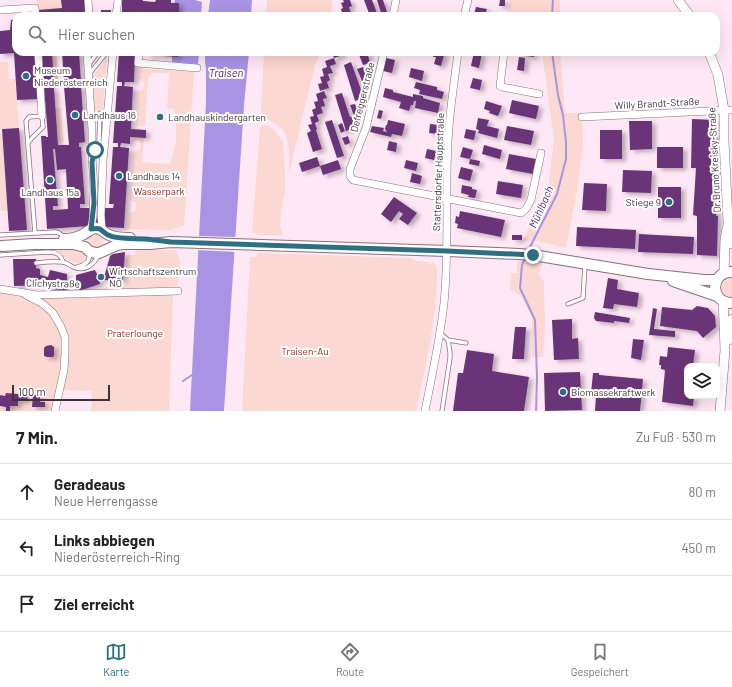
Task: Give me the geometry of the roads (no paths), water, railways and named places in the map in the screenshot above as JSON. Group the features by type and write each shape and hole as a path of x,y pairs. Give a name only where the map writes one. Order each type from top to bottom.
{"main road":[{"path":"678,0 687,12"},
{"name":"Dr.Bruno Kreisky-Straße","path":"711,56 728,110 724,141 728,221 732,244"},
{"name":"Dr.Bruno Kreisky-Straße","path":"728,221 725,240 728,273"},
{"path":"87,249 83,240 96,232"},
{"path":"96,232 109,241 102,251"},
{"path":"1,251 53,240 77,238 96,232 120,238 171,242 533,255 648,274 716,280"},
{"path":"34,244 72,244 87,249 92,253 102,251 119,244 171,242"},
{"path":"720,411 725,350 724,300 715,288 718,277 728,273"},
{"path":"648,274 684,285 724,300"},
{"path":"725,350 730,334 732,319"}],"street":[{"path":"88,0 89,12"},
{"path":"116,12 118,0"},
{"path":"393,12 396,0"},
{"path":"465,12 468,0"},
{"path":"0,10 35,8 36,12"},
{"path":"38,56 42,116"},
{"path":"88,56 96,232"},
{"path":"96,232 101,215 103,161 111,56"},
{"path":"138,56 138,63 197,68"},
{"name":"Defreggerstraße","path":"383,56 366,128 350,169 350,176 353,180 447,199"},
{"name":"Stattersdorfer Hauptstraße","path":"425,411 437,352 444,304 447,251 449,128 458,56"},
{"path":"504,56 500,86 539,94"},
{"name":"Willy Brandt-Straße","path":"582,116 661,116 728,110"},
{"path":"447,199 521,213 526,209 531,200 541,153"},
{"name":"Clichystraße","path":"0,289 37,295 178,291"},
{"path":"20,293 43,304 53,313 65,337 64,370 55,411"}],"lane":[{"path":"88,65 95,56"},
{"path":"88,74 108,56"},
{"path":"100,113 99,140 103,161"},
{"path":"28,143 42,127 42,116 29,117 26,121 35,232"},
{"path":"92,162 99,140"},
{"path":"0,235 54,232 59,233 66,239"},
{"path":"74,267 81,266 86,263 90,257 87,249"},
{"path":"1,251 53,252 60,256 63,262"},
{"path":"36,263 63,262 74,267 82,268 90,266 102,251"},
{"path":"568,304 583,298 585,264"},
{"path":"440,332 448,340 466,343"},
{"path":"442,411 450,358 448,340"}],"water":[{"path":"175,0 195,0 202,2 201,12 174,12"},
{"path":"210,0 252,0 251,12 208,12"},
{"path":"172,56 199,56 198,64 172,62"},
{"name":"Traisen","path":"205,56 249,56 244,105 224,411 190,411 206,102"}],"waterway":[{"name":"Mühlbach","path":"552,12 553,0"},
{"name":"Mühlbach","path":"528,251 557,194 566,159 563,115 558,95 553,56"},
{"name":"Mühlbach","path":"525,258 522,265 520,288 535,320 537,377 536,411"},
{"path":"183,381 192,375"}],"place":[{"name":"Museum Niederösterreich","path":"26,76"},
{"name":"Landhaus 16","path":"75,115"},
{"name":"Landhauskindergarten","path":"160,117"},
{"name":"Landhaus 14","path":"119,176"},
{"name":"Landhaus 15a","path":"50,180"},
{"name":"Stiege 9","path":"669,202"},
{"name":"Wirtschaftszentrum NÖ","path":"101,277"},
{"name":"Biomassekraftwerk","path":"563,392"}],"park label":[{"name":"Wasserpark","path":"159,191"},
{"name":"Praterlounge","path":"135,333"},
{"name":"Traisen-Au","path":"305,351"}]}
